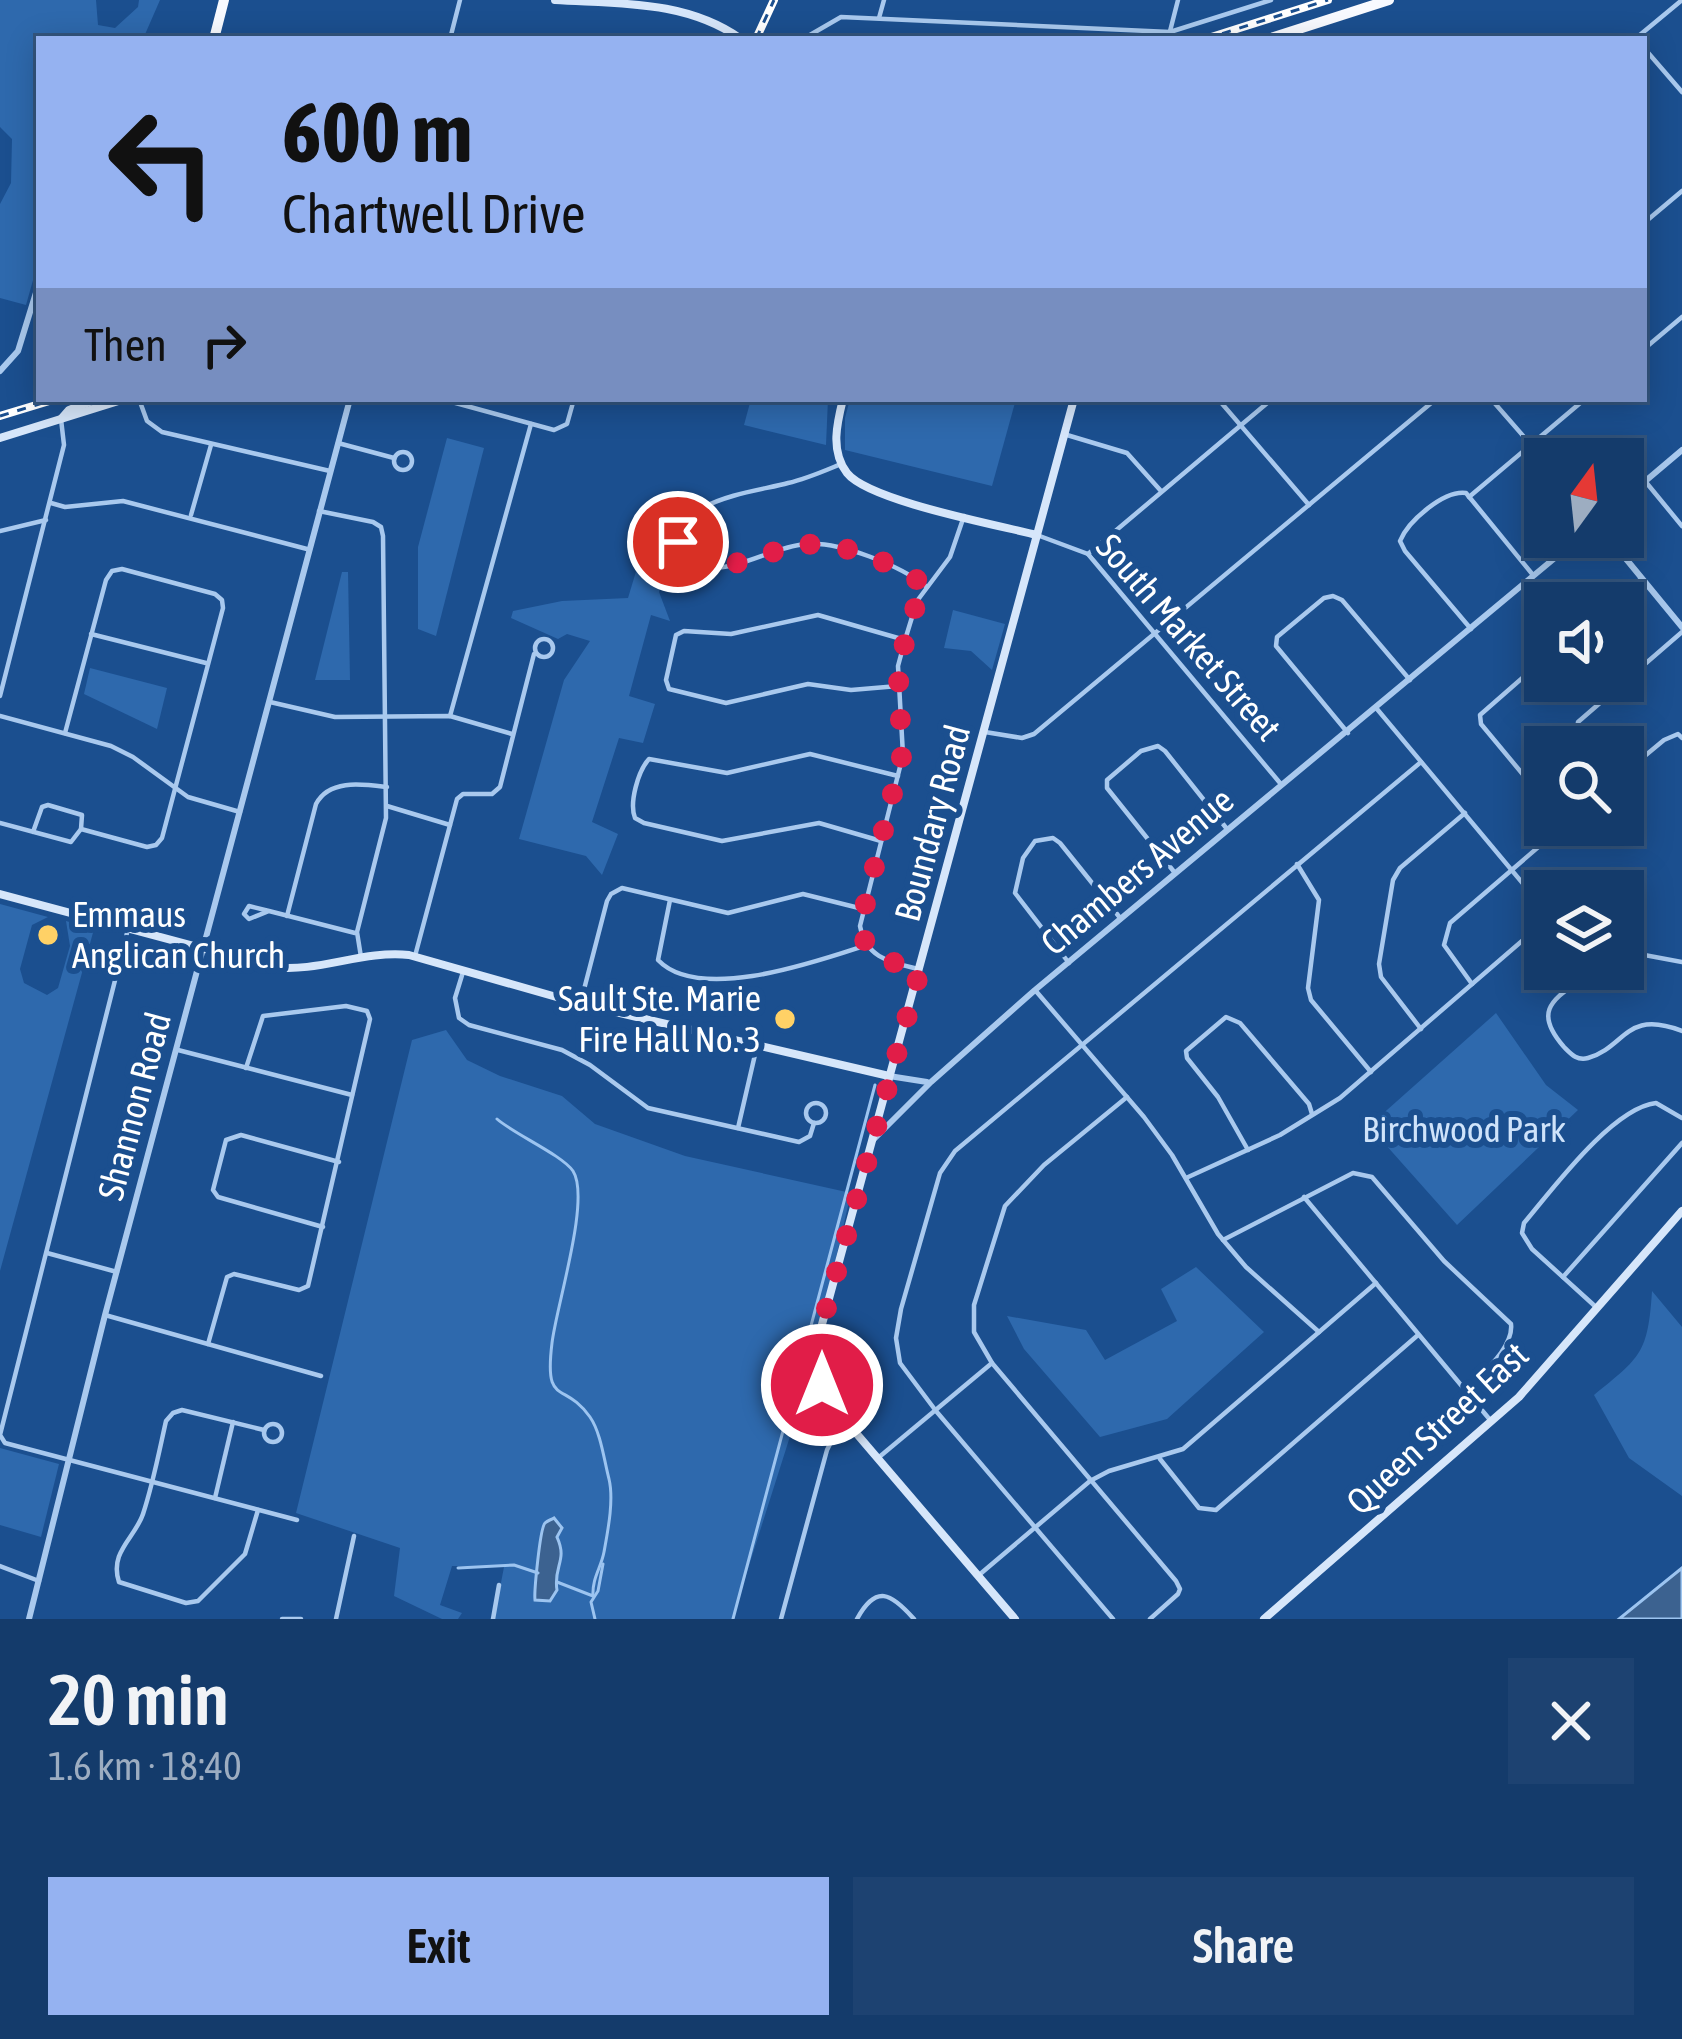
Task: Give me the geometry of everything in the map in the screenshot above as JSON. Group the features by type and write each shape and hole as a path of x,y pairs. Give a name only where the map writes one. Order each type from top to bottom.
{"highway":[{"path":"215,36 224,0"},
{"path":"1277,36 1389,0"}],"main road":[{"path":"555,0 672,8 716,23 736,36"},
{"path":"61,419 69,410 89,402"},
{"path":"0,438 115,402"},
{"path":"842,402 836,436 842,464"},
{"name":"Boundary Road","path":"1015,1619 827,1399 818,1339 1073,402"},
{"name":"South Market Street","path":"842,464 853,479 873,491 1037,535"},
{"path":"0,894 285,969 392,953 415,957 581,1004 889,1076"},
{"name":"Queen Street East","path":"1264,1619 1519,1397 1682,1211"}],"street":[{"path":"451,36 460,0"},
{"path":"879,18 884,0"},
{"path":"1169,36 1178,0"},
{"path":"808,36 841,17 1169,36 1271,0"},
{"path":"1640,36 1682,0"},
{"path":"1647,51 1682,92"},
{"path":"1647,221 1682,191"},
{"path":"0,371 18,351 36,293"},
{"path":"1647,346 1682,317"},
{"path":"140,402 153,427 211,446 330,471"},
{"name":"Shannon Road","path":"29,1619 105,1315 349,402"},
{"path":"452,402 562,429 573,402"},
{"path":"1221,402 1309,505"},
{"path":"1088,554 1268,402"},
{"path":"985,732 1022,738 1034,734 1432,402"},
{"path":"1494,402 1525,438"},
{"path":"1535,438 1581,402"},
{"path":"0,696 64,445 61,419"},
{"path":"450,716 531,424"},
{"path":"1064,435 1127,453 1161,491"},
{"path":"338,443 394,458"},
{"path":"190,517 211,446"},
{"path":"1469,497 1524,448"},
{"path":"1682,450 1645,482 1682,526"},
{"path":"842,464 701,507 684,526 678,542 681,559 724,568 804,544 819,545 893,564 927,587"},
{"path":"1471,629 1400,541 1403,532 1457,491 1469,497 1533,575"},
{"path":"51,503 65,508 123,501 309,549"},
{"path":"320,511 380,527 387,787 357,932 361,958"},
{"path":"920,970 881,958 865,946 860,926 904,746 898,686 905,640 917,601 950,557 964,516"},
{"path":"0,530 46,520"},
{"name":"South Market Street","path":"1037,535 1088,554 1282,786"},
{"name":"Chambers Avenue","path":"871,1142 917,1094 1035,990 1411,682 1554,558"},
{"path":"1578,726 1682,630 1625,558"},
{"path":"64,734 112,571 122,569 215,594 222,600 156,845 148,847 82,829"},
{"path":"1638,582 1642,579"},
{"path":"1348,733 1276,646 1277,638 1324,598 1342,600 1411,682"},
{"path":"898,686 850,690 808,684 726,703 679,694 665,680 676,635 683,631 731,634 818,615 905,640"},
{"path":"91,634 206,663"},
{"path":"415,957 459,796 492,794 500,788 534,654"},
{"path":"1524,676 1480,715 1480,724 1524,776"},
{"path":"270,702 334,717 450,716 514,735"},
{"path":"1377,709 1524,885"},
{"path":"0,716 111,746 188,797 240,812"},
{"path":"1644,757 1664,740 1678,734 1682,738"},
{"path":"1175,873 1107,788 1107,780 1141,751 1158,746 1165,752 1227,831"},
{"path":"881,841 819,823 722,841 644,823 632,810 642,767 649,759 727,773 810,754 898,776"},
{"path":"1113,1619 900,1363 896,1338 940,1173 955,1151 1421,762"},
{"path":"286,916 322,792 333,786 387,787"},
{"path":"386,806 451,826"},
{"path":"0,823 33,832 71,842 82,829 82,815 42,807 33,832"},
{"path":"1421,1029 1381,977 1390,894 1400,868 1465,813"},
{"path":"1069,963 1015,893 1023,858 1035,841 1044,837 1060,843 1121,919"},
{"path":"1472,984 1449,956 1445,934 1450,922 1539,846"},
{"path":"1297,864 1319,900 1308,988 1311,1000 1371,1072"},
{"path":"581,1004 611,894 622,888 728,913 803,894 863,909"},
{"path":"670,900 658,960 672,970 727,980 865,946"},
{"path":"269,911 357,932"},
{"path":"128,929 0,1436 5,1443 297,1520"},
{"path":"1186,1178 1248,1150 1340,1098 1524,939"},
{"path":"1644,955 1682,962"},
{"path":"463,972 454,1008 459,1018 469,1025 562,1050 648,1108 799,1142 810,1136 814,1123"},
{"path":"1035,990 1127,1097 1186,1178 1223,1240 1318,1332"},
{"path":"1570,990 1545,1017 1547,1028 1581,1060 1638,1027 1667,1025 1682,1031"},
{"path":"208,1344 227,1277 234,1274 299,1291 308,1286 370,1019 358,1006 263,1016 246,1068"},
{"path":"1248,1150 1217,1097 1186,1058 1192,1044 1226,1017 1240,1023 1309,1104 1312,1114"},
{"path":"738,1128 757,1046"},
{"path":"178,1050 352,1094"},
{"path":"889,1076 931,1082"},
{"path":"1127,1097 1044,1165 1004,1206 974,1305 974,1332 992,1364 1180,1589 1150,1619"},
{"path":"1597,1308 1532,1249 1522,1233 1524,1223 1573,1166 1634,1111 1656,1103 1682,1118"},
{"path":"880,1107 899,1112"},
{"path":"323,1227 218,1197 213,1190 220,1158 226,1140 241,1135 339,1162"},
{"path":"1564,1277 1682,1143"},
{"path":"1223,1240 1353,1173 1372,1177 1444,1261 1505,1316 1513,1334 1466,1391"},
{"path":"1304,1197 1491,1421"},
{"path":"47,1253 118,1272"},
{"path":"979,1575 1090,1481 1183,1449 1376,1283"},
{"path":"105,1315 321,1376"},
{"path":"1160,1459 1198,1508 1216,1510 1418,1335"},
{"path":"878,1458 992,1364"},
{"path":"258,1510 245,1554 201,1600 186,1603 119,1582 116,1568 124,1541 142,1517 172,1413 182,1409 263,1430"},
{"path":"214,1499 233,1422"},
{"path":"781,1619 827,1450 834,1436 849,1424"},
{"path":"336,1619 354,1536"},
{"path":"0,1565 39,1581"},
{"path":"493,1619 499,1585"},
{"path":"856,1619 866,1602 880,1595 892,1598 914,1619"},
{"path":"282,1619 302,1619"}],"green space":[{"path":"0,0 96,0 98,25 115,28 138,7 139,0 160,0 144,36 36,36 36,270 26,305 0,298 0,204 11,183 12,139 0,127"},
{"path":"750,402 828,402 826,445 744,425"},
{"path":"849,402 1015,402 992,486 845,450"},
{"path":"447,438 484,448 436,636 418,629 418,547"},
{"path":"641,555 666,562 659,592 670,621 651,615 629,696 655,704 643,743 619,738 592,822 618,834 602,875 586,856 519,839 564,680 590,641 567,634 558,639 511,618 513,611 562,601 628,598"},
{"path":"342,572 348,572 350,680 315,680"},
{"path":"953,610 1005,624 992,670 971,651 944,648"},
{"path":"90,668 167,688 157,729 84,694"},
{"path":"0,904 48,917 32,925 20,969 24,983 47,995 58,988 70,946 66,921 94,929 0,1271"},
{"name":"Birchwood Park","path":"1496,1013 1546,1085 1578,1110 1457,1225 1369,1126"},
{"path":"446,1030 467,1060 562,1096 595,1124 685,1156 851,1193 807,1383 732,1619 494,1619 504,1567 452,1566 440,1605 462,1613 458,1619 442,1619 394,1596 400,1548 296,1513 412,1040"},
{"path":"1196,1267 1264,1332 1167,1419 1100,1437 1024,1349 1007,1316 1086,1330 1105,1360 1177,1321 1161,1289"},
{"path":"1652,1291 1682,1327 1682,1496 1629,1458 1594,1395 1639,1352 1648,1328"},
{"path":"0,1448 59,1464 41,1537 0,1525"}],"shaded area":[{"path":"554,1518 562,1528 557,1537 561,1552 557,1590 550,1601 535,1600 543,1527"},
{"path":"1682,1568 1682,1619 1619,1619"}],"waterway":[{"path":"733,1619 875,1085"},
{"path":"497,1119 567,1165 577,1185 575,1228 552,1343 551,1377 558,1391 581,1406 594,1423 611,1506 593,1596 557,1582"},
{"path":"595,1619 591,1602 603,1564"},
{"path":"458,1568 514,1565 538,1573"}],"railway":[{"path":"757,36 774,0"},
{"path":"1214,36 1328,0"},
{"path":"0,416 46,402"}],"place":[{"name":"Emmaus Anglican Church","path":"48,935"},
{"name":"Sault Ste. Marie Fire Hall No. 3","path":"785,1019"}],"route":[{"path":"678,542 683,561 707,568 724,568 804,544 819,545 893,564 927,587 917,601 898,666 904,746 860,926 865,946 873,953 920,970 818,1339 822,1385"}]}
